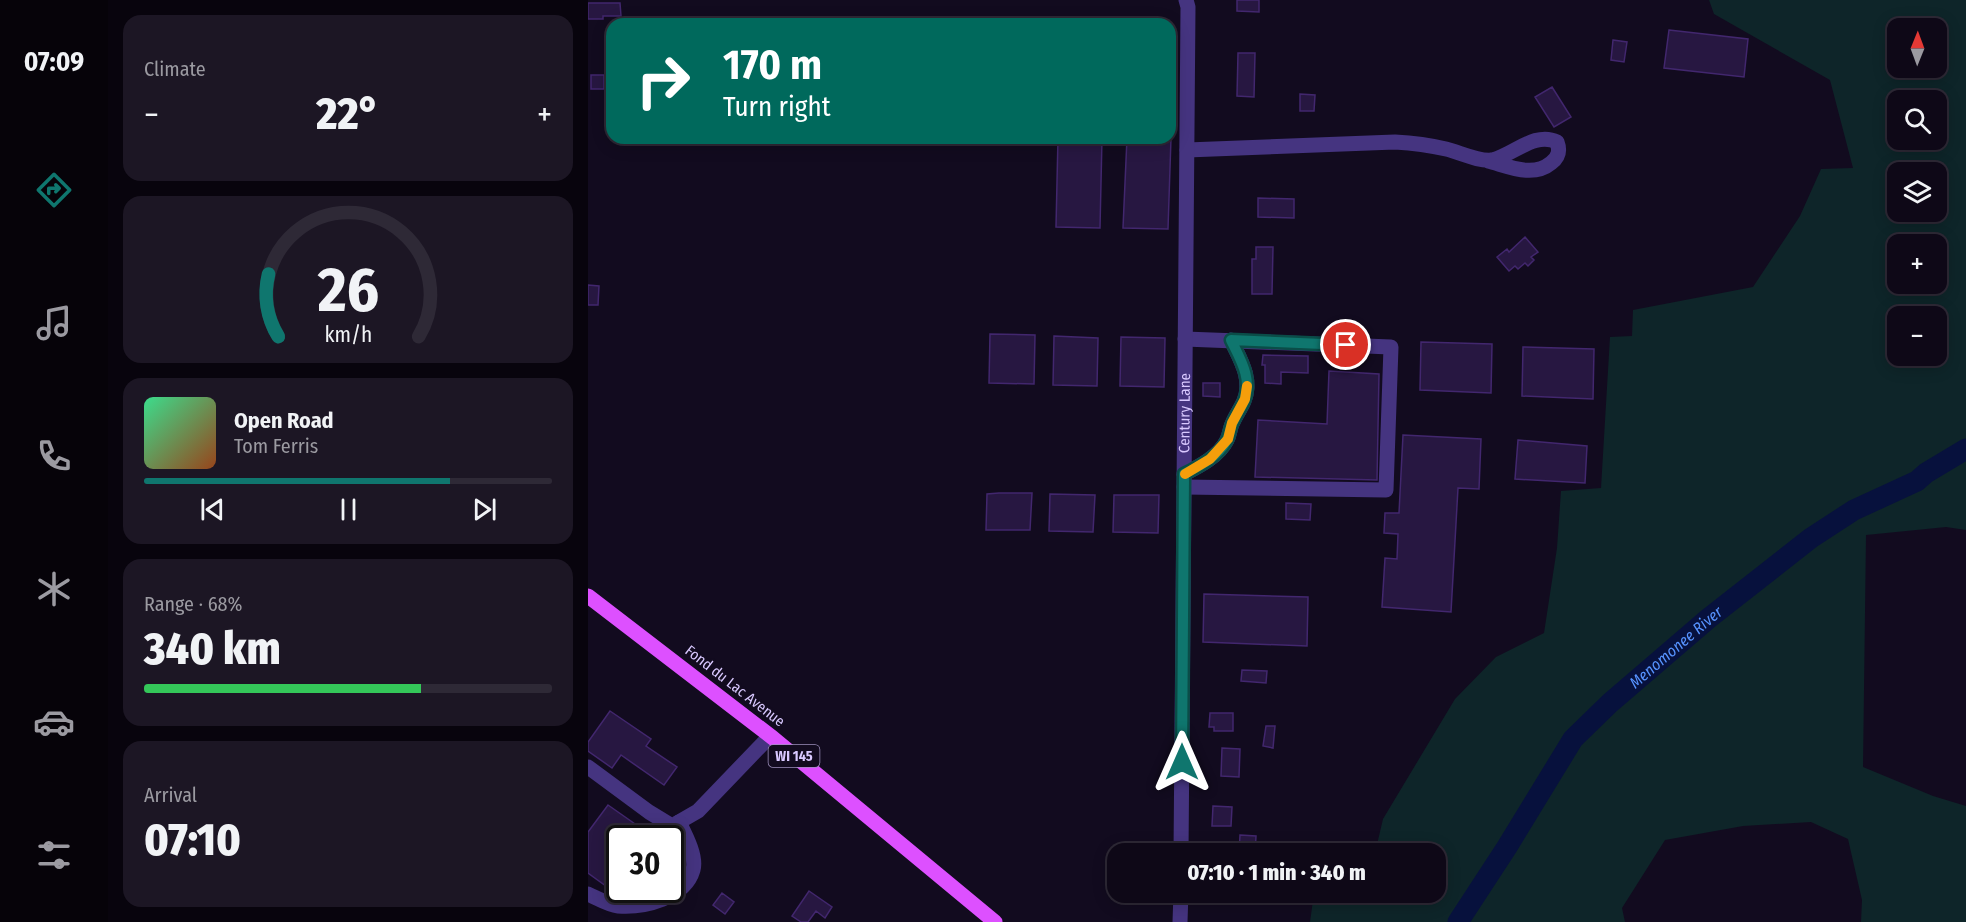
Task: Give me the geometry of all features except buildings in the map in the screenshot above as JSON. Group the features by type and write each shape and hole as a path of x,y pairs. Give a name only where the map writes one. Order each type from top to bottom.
{"main road":[{"name":"Fond du Lac Avenue","path":"588,596 770,735 995,922"}],"street":[{"name":"Century Lane","path":"1181,843 1187,4"},
{"path":"1187,150 1395,142 1438,147 1488,161"},
{"path":"1184,480 1386,490 1391,347 1185,339"},
{"path":"1184,480 1218,452 1228,439 1232,423 1245,399 1247,386 1245,368 1231,340"},
{"path":"588,767 672,826 698,811 770,735"},
{"path":"588,894 617,906 647,904 671,896 685,883 693,869 691,854 679,822"},
{"path":"1180,903 1180,922"}],"green space":[{"path":"1709,0 1966,0 1966,530 1946,527 1866,535 1863,767 1933,796 1966,806 1966,922 1861,922 1862,900 1848,839 1811,822 1743,826 1665,840 1622,908 1625,922 1310,922 1313,903 1446,903 1446,843 1377,843 1383,819 1455,699 1496,657 1544,633 1557,548 1561,491 1601,488 1610,337 1632,336 1633,310 1753,287 1800,216 1821,169 1853,168 1830,80 1714,14"}],"waterway":[{"name":"Menomonee River","path":"1458,922 1573,739 1610,703 1709,618 1811,538 1854,510 1917,481 1966,449"}],"slow traffic":[{"path":"1185,474 1210,459 1228,439 1232,423 1245,399 1247,386"}],"route":[{"path":"1182,762 1184,474 1218,452 1228,439 1232,423 1245,399 1247,386 1245,368 1231,340 1346,345"}]}
